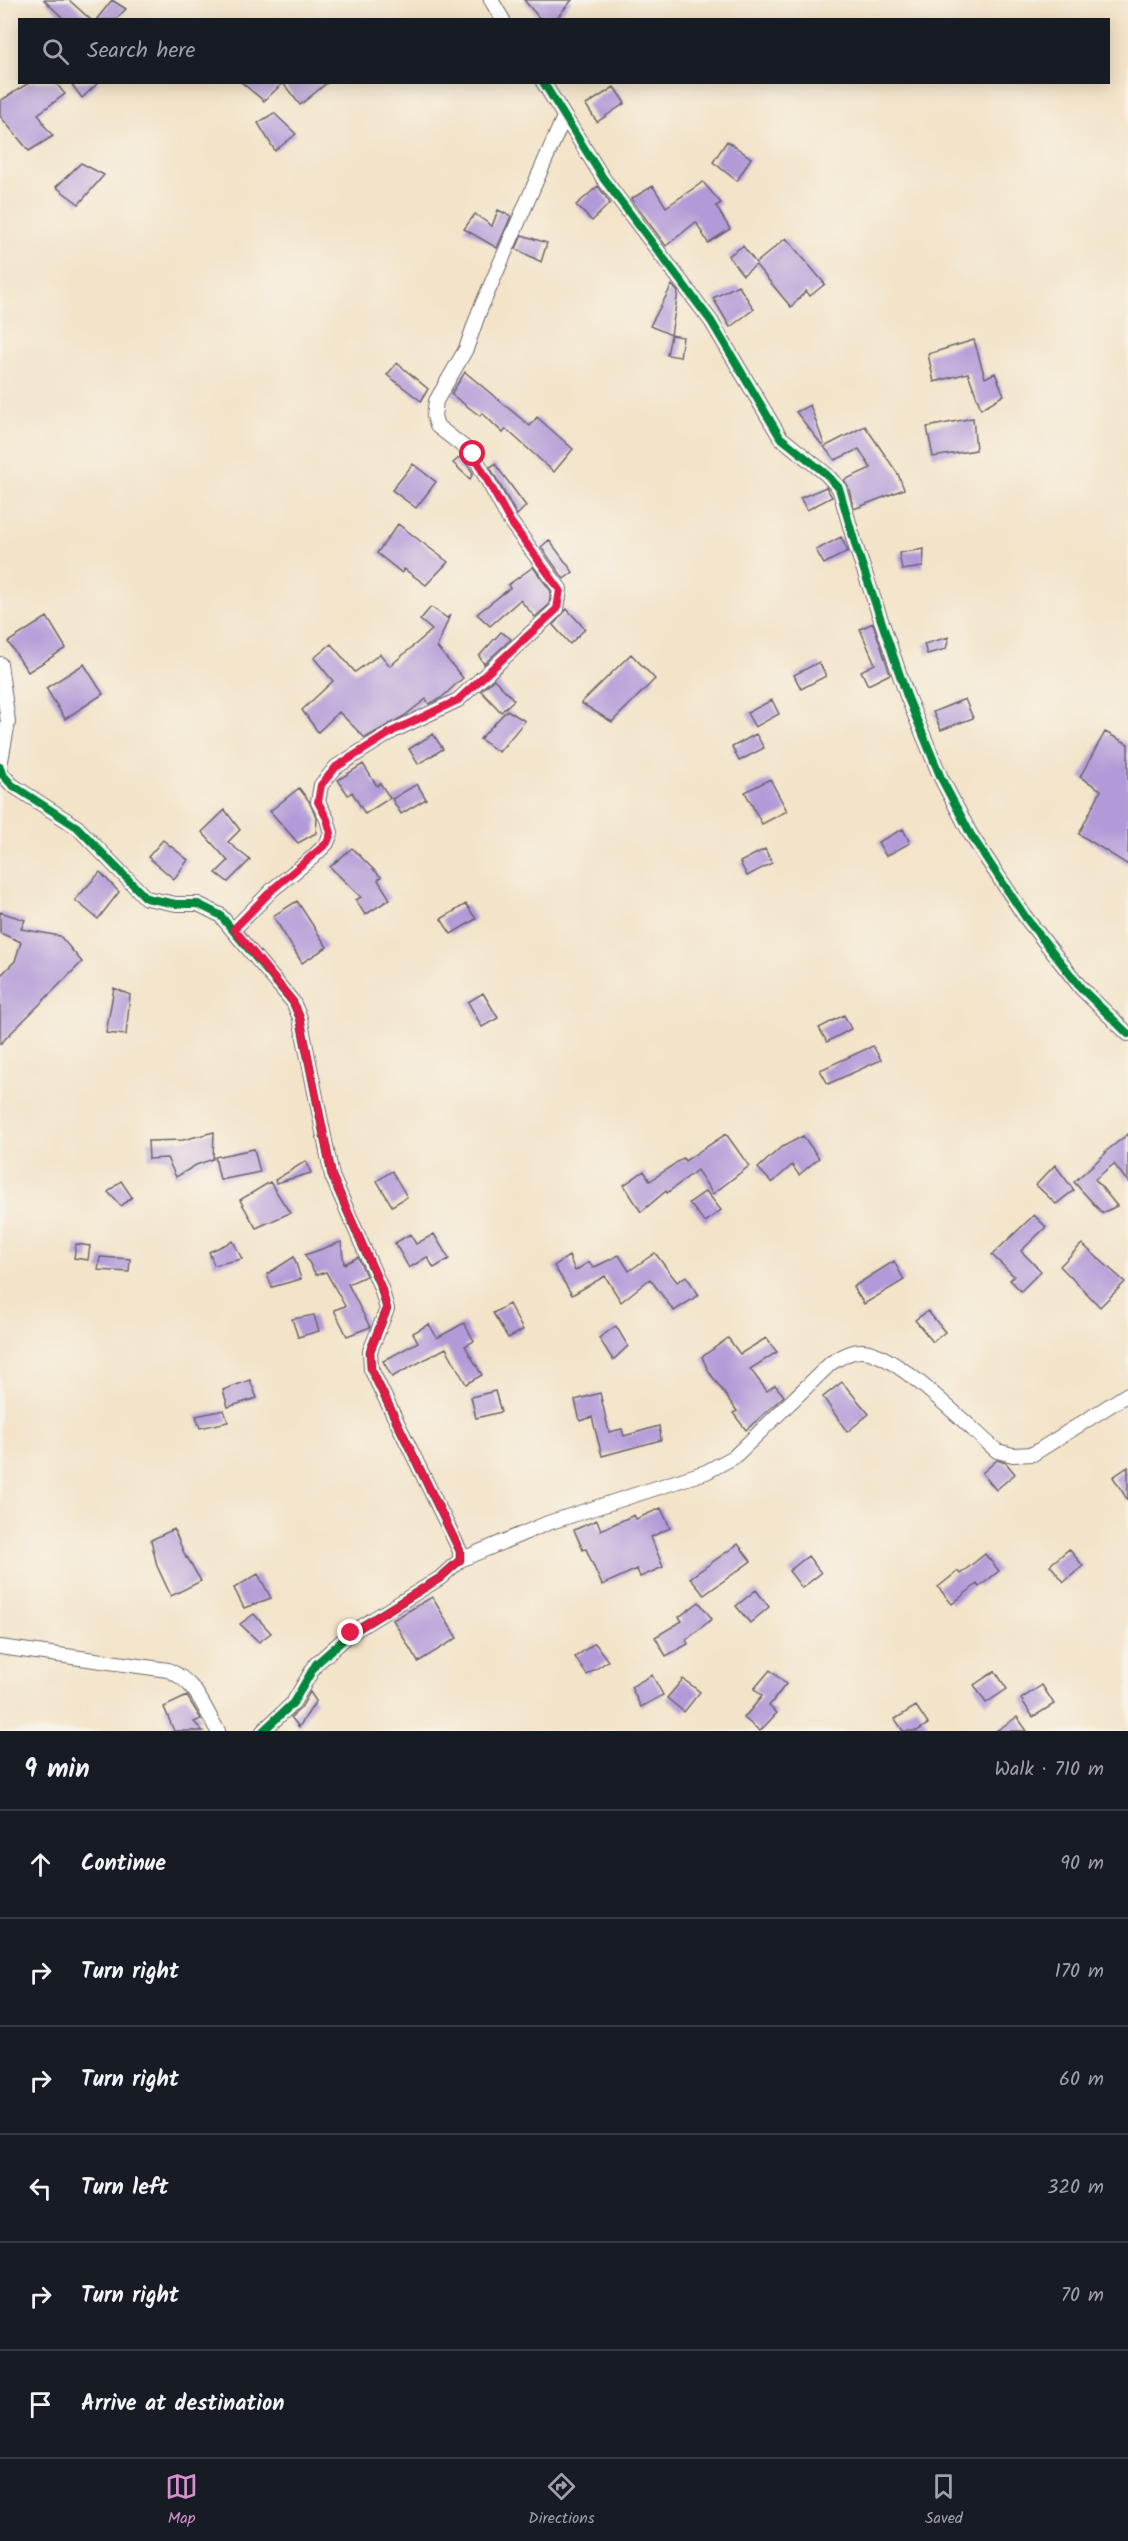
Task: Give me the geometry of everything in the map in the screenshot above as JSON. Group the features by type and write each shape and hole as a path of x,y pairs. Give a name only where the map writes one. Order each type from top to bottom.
{"street":[{"path":"491,0 502,18"},
{"path":"544,84 603,178 711,321 780,437 826,474 839,488 856,548 907,696 941,778 971,835 1026,918 1081,988 1128,1034"},
{"path":"234,929 273,889 327,843 331,833 318,802 321,785 336,767 393,731 458,700 557,609 560,590 510,521 473,454 437,426 434,416 436,401 466,349 479,312 564,117"},
{"path":"0,664 8,722 1,770 12,785 77,826 146,898 176,904 198,904 220,915 293,1002 300,1018 332,1176 381,1287 387,1309 370,1351 371,1369 450,1527 460,1551 460,1560"},
{"path":"263,1731 293,1703 316,1664 343,1641 440,1578 460,1560 549,1523 706,1472 734,1457 831,1363 849,1352 868,1351 895,1363 998,1451 1013,1455 1033,1454 1128,1394"},
{"path":"0,1647 168,1670 181,1676 193,1687 218,1731"}],"building":[{"path":"44,0 69,0 89,18 63,18"},
{"path":"112,0 126,9 117,18 98,18"},
{"path":"524,0 572,0 557,18 539,18"},
{"path":"27,84 57,84 65,94 38,114 53,136 29,151 0,116 0,101"},
{"path":"72,84 97,84 82,98"},
{"path":"243,84 282,84 264,101"},
{"path":"284,84 326,84 300,105"},
{"path":"614,87 625,103 597,122 586,105"},
{"path":"274,113 296,134 275,151 258,123"},
{"path":"727,141 751,158 737,181 713,162"},
{"path":"81,163 104,175 79,204 56,187"},
{"path":"703,182 721,203 716,206 730,229 708,243 696,222 666,246 631,199 653,186 666,207"},
{"path":"598,186 610,203 592,221 576,205"},
{"path":"498,210 511,216 497,248 464,229 475,214 492,226"},
{"path":"522,235 547,243 541,262 516,249"},
{"path":"786,238 825,284 810,296 806,291 791,307 756,265 743,275 728,256 743,246 756,263"},
{"path":"672,285 678,292 671,335 650,326"},
{"path":"738,285 754,309 730,327 713,298"},
{"path":"671,335 683,337 680,357 667,355"},
{"path":"974,340 985,378 995,373 1004,395 981,409 968,373 934,382 928,354"},
{"path":"397,363 428,389 421,401 387,375"},
{"path":"465,372 530,426 537,417 573,449 554,472 506,429 503,433 482,413 480,416 451,394"},
{"path":"810,405 824,444 822,445 796,412"},
{"path":"973,418 976,450 933,457 927,427"},
{"path":"865,426 898,474 904,489 854,509 848,486 844,480 871,468 859,449 835,460 824,447"},
{"path":"461,456 473,473 470,479 453,463"},
{"path":"413,464 436,482 416,508 392,490"},
{"path":"495,464 526,506 517,515 490,467"},
{"path":"826,487 832,497 807,510 800,498"},
{"path":"398,524 448,562 426,585 404,569 402,573 377,553"},
{"path":"841,537 848,551 824,564 816,550"},
{"path":"549,540 573,572 564,579 541,547"},
{"path":"924,549 923,567 902,570 899,553"},
{"path":"533,567 551,591 549,605 535,617 520,600 490,626 477,614 510,588 508,585"},
{"path":"431,607 447,618 450,615 437,647 463,678 441,698 429,704 426,699 404,716 365,738 339,712 318,732 302,710 333,681 314,658 331,644 355,672 380,654 390,666 432,630 420,620"},
{"path":"567,609 585,629 570,644 553,625"},
{"path":"47,617 66,648 28,672 8,642"},
{"path":"873,623 890,674 868,685 861,671 875,664 860,629"},
{"path":"501,632 511,639 484,664 479,656"},
{"path":"949,637 946,649 927,654 924,644"},
{"path":"631,654 655,679 612,722 581,703"},
{"path":"819,662 826,676 801,689 794,675"},
{"path":"84,664 103,694 65,719 46,688"},
{"path":"494,679 514,700 501,712 481,691"},
{"path":"965,699 973,718 941,730 933,712"},
{"path":"772,700 779,714 755,727 747,713"},
{"path":"507,710 525,721 499,752 480,739"},
{"path":"1105,732 1128,744 1128,865 1079,834 1101,790 1080,777"},
{"path":"433,734 443,749 418,764 409,749"},
{"path":"756,734 764,748 739,761 732,747"},
{"path":"363,764 377,786 380,783 390,798 365,814 352,792 348,795 338,780"},
{"path":"770,779 787,811 762,824 745,792"},
{"path":"417,784 426,799 401,814 392,799"},
{"path":"299,788 309,801 317,819 316,833 298,843 270,811"},
{"path":"225,810 240,830 228,842 250,860 228,882 216,873 228,861 202,832"},
{"path":"903,829 910,843 886,856 878,842"},
{"path":"163,840 188,860 174,879 148,857"},
{"path":"352,848 381,877 378,880 390,899 365,915 356,900 361,897 330,867"},
{"path":"765,849 772,863 747,876 740,862"},
{"path":"100,872 119,892 98,919 75,900"},
{"path":"297,901 327,947 302,963 273,916"},
{"path":"466,904 476,919 451,934 441,919"},
{"path":"0,912 25,920 21,929 60,936 82,962 0,1044 0,976 15,961 21,942 0,933"},
{"path":"114,988 130,995 126,1035 106,1033"},
{"path":"483,993 498,1018 482,1027 468,1002"},
{"path":"844,1015 851,1029 827,1042 819,1028"},
{"path":"873,1046 881,1060 828,1084 820,1070"},
{"path":"214,1132 213,1159 196,1165 176,1177 167,1158 149,1159 148,1141 183,1140"},
{"path":"726,1134 749,1166 713,1194 697,1170 667,1193 666,1191 641,1212 624,1185 644,1171 650,1181 683,1158 685,1161"},
{"path":"1128,1134 1128,1182 1114,1164 1095,1179 1117,1206 1102,1213 1074,1182 1105,1152"},
{"path":"803,1136 819,1158 799,1175 792,1165 772,1183 758,1168 780,1148"},
{"path":"254,1149 260,1172 220,1180 215,1157"},
{"path":"306,1161 311,1173 276,1183 275,1180"},
{"path":"1055,1165 1074,1190 1056,1204 1036,1185"},
{"path":"392,1171 407,1197 392,1206 377,1181"},
{"path":"121,1181 132,1197 121,1206 108,1192"},
{"path":"270,1182 290,1213 256,1228 240,1200"},
{"path":"706,1191 721,1210 705,1222 689,1203"},
{"path":"1034,1215 1046,1227 1021,1251 1041,1271 1021,1291 1010,1280 1014,1276 992,1255"},
{"path":"410,1234 416,1244 434,1234 449,1259 434,1268 427,1257 409,1268 395,1243"},
{"path":"233,1241 242,1259 214,1265 209,1252"},
{"path":"341,1242 344,1264 358,1257 366,1276 348,1284 370,1327 347,1336 334,1310 345,1306 326,1272 316,1275 305,1255"},
{"path":"76,1244 90,1246 88,1260 74,1258"},
{"path":"1082,1244 1125,1282 1100,1307 1060,1266"},
{"path":"655,1253 677,1282 686,1276 699,1295 674,1311 650,1279 621,1302 605,1276 572,1295 554,1266 569,1256 575,1271 589,1262 593,1268 619,1255 629,1271"},
{"path":"100,1257 130,1259 129,1272 98,1270"},
{"path":"294,1257 301,1279 272,1287 267,1274"},
{"path":"894,1261 904,1280 864,1304 853,1287"},
{"path":"509,1304 523,1330 508,1338 493,1313"},
{"path":"928,1311 945,1332 933,1342 915,1320"},
{"path":"314,1315 319,1331 298,1337 292,1319"},
{"path":"464,1323 474,1341 465,1346 482,1375 466,1384 446,1348 392,1377 383,1361 418,1342 413,1333 429,1324 437,1338"},
{"path":"616,1326 628,1346 613,1360 599,1338"},
{"path":"728,1338 740,1354 766,1338 777,1352 750,1369 767,1391 775,1385 784,1396 746,1430 733,1413 737,1411 709,1372 702,1357"},
{"path":"250,1380 257,1398 228,1407 223,1390"},
{"path":"842,1382 869,1414 847,1432 823,1397"},
{"path":"495,1391 501,1412 476,1418 471,1397"},
{"path":"600,1393 609,1432 622,1429 624,1436 659,1426 661,1440 602,1456 592,1417 580,1421 575,1400"},
{"path":"224,1410 228,1422 200,1428 196,1416"},
{"path":"997,1460 1006,1463 1015,1474 996,1490 982,1473"},
{"path":"1128,1467 1128,1501 1113,1477"},
{"path":"661,1508 670,1528 651,1537 663,1567 640,1577 637,1569 602,1585 586,1549 583,1550 574,1530 597,1520 601,1530 634,1515 636,1519"},
{"path":"174,1529 186,1558 201,1581 171,1596 157,1566 151,1540"},
{"path":"738,1544 751,1561 704,1595 690,1578"},
{"path":"1069,1549 1083,1566 1064,1582 1050,1565"},
{"path":"985,1554 999,1571 979,1587 977,1584 952,1604 938,1587 958,1571 960,1574"},
{"path":"808,1556 821,1573 802,1588 789,1571"},
{"path":"258,1574 271,1598 244,1608 234,1588"},
{"path":"756,1590 769,1607 750,1623 736,1606"},
{"path":"432,1597 457,1638 418,1662 393,1620"},
{"path":"699,1602 712,1619 686,1640 688,1644 666,1656 655,1637 682,1621 679,1617"},
{"path":"254,1614 271,1633 259,1642 240,1624"},
{"path":"595,1643 608,1661 587,1675 575,1657"},
{"path":"770,1670 786,1684 769,1706 777,1713 760,1731 744,1718 762,1696 754,1689"},
{"path":"995,1671 1007,1689 986,1703 974,1685"},
{"path":"652,1675 663,1695 641,1707 631,1687"},
{"path":"683,1679 700,1692 684,1712 667,1698"},
{"path":"1042,1685 1054,1704 1033,1717 1021,1699"},
{"path":"310,1692 316,1701 299,1727 291,1717 301,1708"},
{"path":"187,1696 201,1719 194,1722 203,1731 174,1731 164,1707"},
{"path":"916,1706 928,1724 917,1731 903,1731 895,1719"},
{"path":"1017,1717 1027,1731 996,1731"}],"cycle path":[{"path":"544,84 603,178 711,321 780,437 826,474 839,488 856,547 907,696 941,778 971,835 1026,918 1081,988 1128,1034"},
{"path":"0,767 2,774 12,785 77,827 146,898 176,904 198,904 220,915 293,1002 300,1018 332,1176 381,1288 387,1309 370,1351 371,1369 460,1551 460,1560 440,1578 351,1633 316,1664 293,1703 263,1731"}],"route":[{"path":"351,1633 455,1567 460,1560 460,1551 371,1369 370,1351 387,1309 381,1287 332,1176 300,1018 293,1002 234,929 273,889 327,843 331,833 318,802 321,785 336,767 393,731 458,700 557,609 560,590 510,521 473,454"}]}
